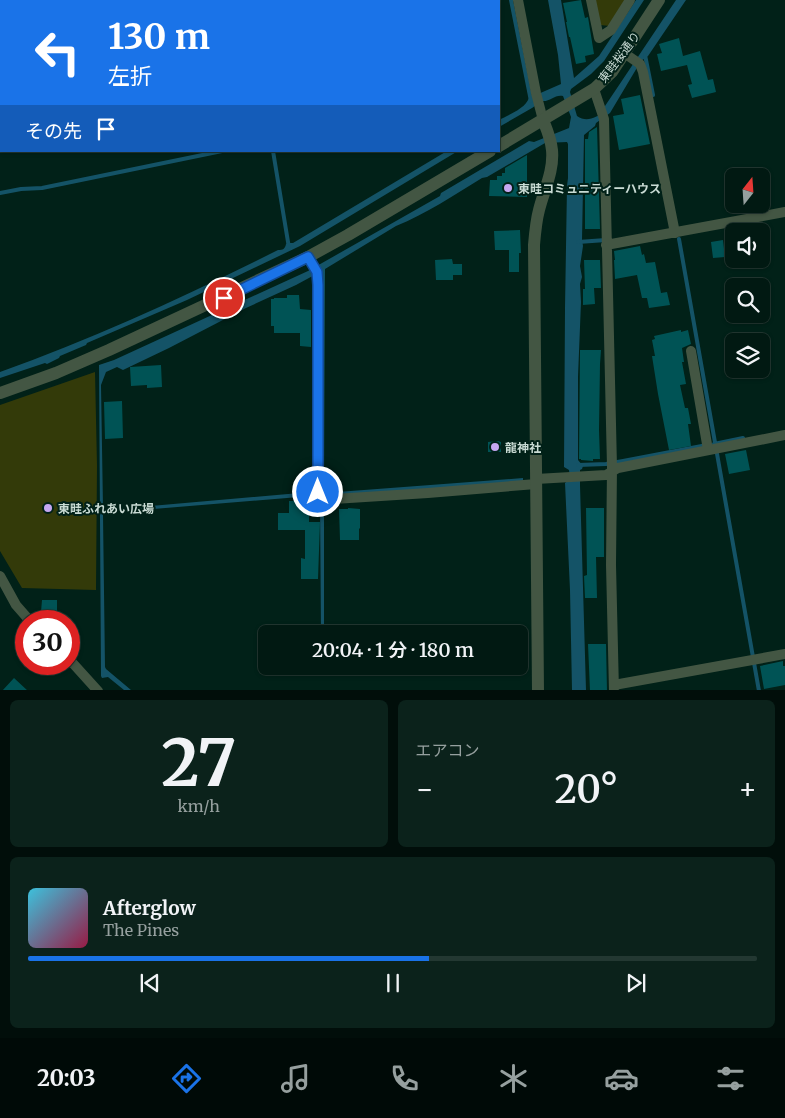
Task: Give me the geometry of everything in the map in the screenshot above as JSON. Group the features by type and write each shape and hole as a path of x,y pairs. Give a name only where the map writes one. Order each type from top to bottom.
{"street":[{"path":"518,0 536,93 550,141 552,164 535,227 534,245 538,690"},
{"path":"591,0 599,38 611,30 630,0"},
{"name":"東畦桜通り","path":"500,145 594,90 612,72 659,0"},
{"path":"624,53 640,64 643,72 675,230"},
{"path":"594,90 604,119 612,466 611,565 614,688 785,654"},
{"path":"0,393 56,372 190,314 313,265 348,235 488,152"},
{"path":"606,241 785,212"},
{"path":"313,265 318,285 320,497 428,493 536,482 572,476 606,475 612,466"},
{"path":"691,351 711,447"},
{"path":"612,466 618,468 711,447 785,435"},
{"path":"0,576 20,610"},
{"path":"80,671 98,690"}],"green space":[{"path":"595,0 626,0 610,26 600,25"},
{"name":"東畦ふれあい広場","path":"95,372 97,466 96,590 22,588 0,551 0,405"}],"water":[{"path":"548,0 561,0 574,78 599,56 636,0 644,0 604,61 591,74 571,89 570,92 577,116 588,119 605,112 605,106 676,0 686,0 648,56 641,61 610,113 584,135 583,246 580,266 582,277 580,284 578,460 583,466 580,470 580,485 586,690 572,690 565,483 570,479 569,470 564,467 567,142 545,143 429,210 396,226 325,269 324,493 523,478 523,482 324,497 324,625 321,625 320,499 311,496 105,513 103,515 105,667 131,690 124,690 108,677 102,678 99,365 114,360 308,271 440,196 441,193 529,141 534,142 569,128 571,117 563,96 542,101 500,126 500,120 520,108 529,98 561,84","holes":["320,272 316,495 311,492 105,510 103,508 101,385 106,372 117,367 123,370"]},
{"path":"445,152 456,152 300,246 187,300 87,343 47,364 45,363 0,378 0,372 106,330 282,249 286,244 293,243"}],"building":[{"path":"581,0 585,18 588,17 594,54 585,56 586,62 576,64 563,3"},
{"path":"679,38 683,56 700,51 708,80 713,79 716,92 692,98 688,85 692,84 687,65 661,71 657,54 662,53 659,44"},
{"path":"640,95 650,144 619,150 613,116 624,114 621,99"},
{"path":"597,127 600,229 585,229 585,139 588,139 589,132"},
{"name":"東畦コミュニティーハウス","path":"527,155 527,197 489,196 490,180 497,180 497,176 502,176 502,173 505,173 505,168"},
{"path":"520,230 521,253 519,253 519,272 509,272 509,250 495,250 494,231"},
{"path":"723,240 725,257 713,258 711,242"},
{"path":"640,246 646,263 655,262 661,293 667,292 670,305 649,308 647,298 642,298 637,275 615,279 614,251"},
{"path":"452,259 453,264 462,264 462,275 453,275 453,280 436,280 435,260"},
{"path":"584,260 600,260 601,288 594,288 595,304 583,305 583,289 585,289"},
{"path":"287,295 299,295 300,309 311,310 311,347 300,346 300,333 274,333 274,326 271,326 271,299 287,298"},
{"path":"681,330 681,332 688,330 691,344 682,348 684,362 682,362 686,384 680,385 691,424 688,424 691,446 669,450 652,356 655,356 652,340 655,339 654,336"},
{"path":"580,350 601,350 600,459 593,459 593,461 579,459"},
{"path":"161,365 162,387 147,388 147,385 131,386 130,367"},
{"path":"122,401 123,438 105,439 104,402"},
{"name":"龍神社","path":"488,442 501,442 501,452 488,452"},
{"path":"746,450 750,470 729,474 725,454"},
{"path":"289,501 309,501 309,522 320,522 318,579 301,579 301,558 305,559 305,530 278,530 278,513 289,513"},
{"path":"586,508 604,508 604,557 596,557 597,598 585,598 584,576 587,575"},
{"path":"339,509 360,509 359,540 340,540"},
{"path":"42,600 57,600 57,610 41,610"},
{"path":"588,644 606,644 607,690 590,690"},
{"path":"783,661 783,666 785,666 785,685 764,689 760,666"},
{"path":"14,678 27,690 3,690"}],"waterway":[{"path":"511,0 531,101"},
{"path":"645,55 653,95"},
{"path":"0,193 42,188 217,152"},
{"path":"273,152 289,248"},
{"path":"679,239 759,690"},
{"path":"578,242 606,240"},
{"path":"714,444 743,438"},
{"path":"578,465 606,464 707,445"}],"place":[{"name":"東畦コミュニティーハウス","path":"508,188"},
{"name":"龍神社","path":"495,447"},
{"name":"東畦ふれあい広場","path":"48,508"}],"route":[{"path":"224,298 308,257 317,272 318,492"}]}
